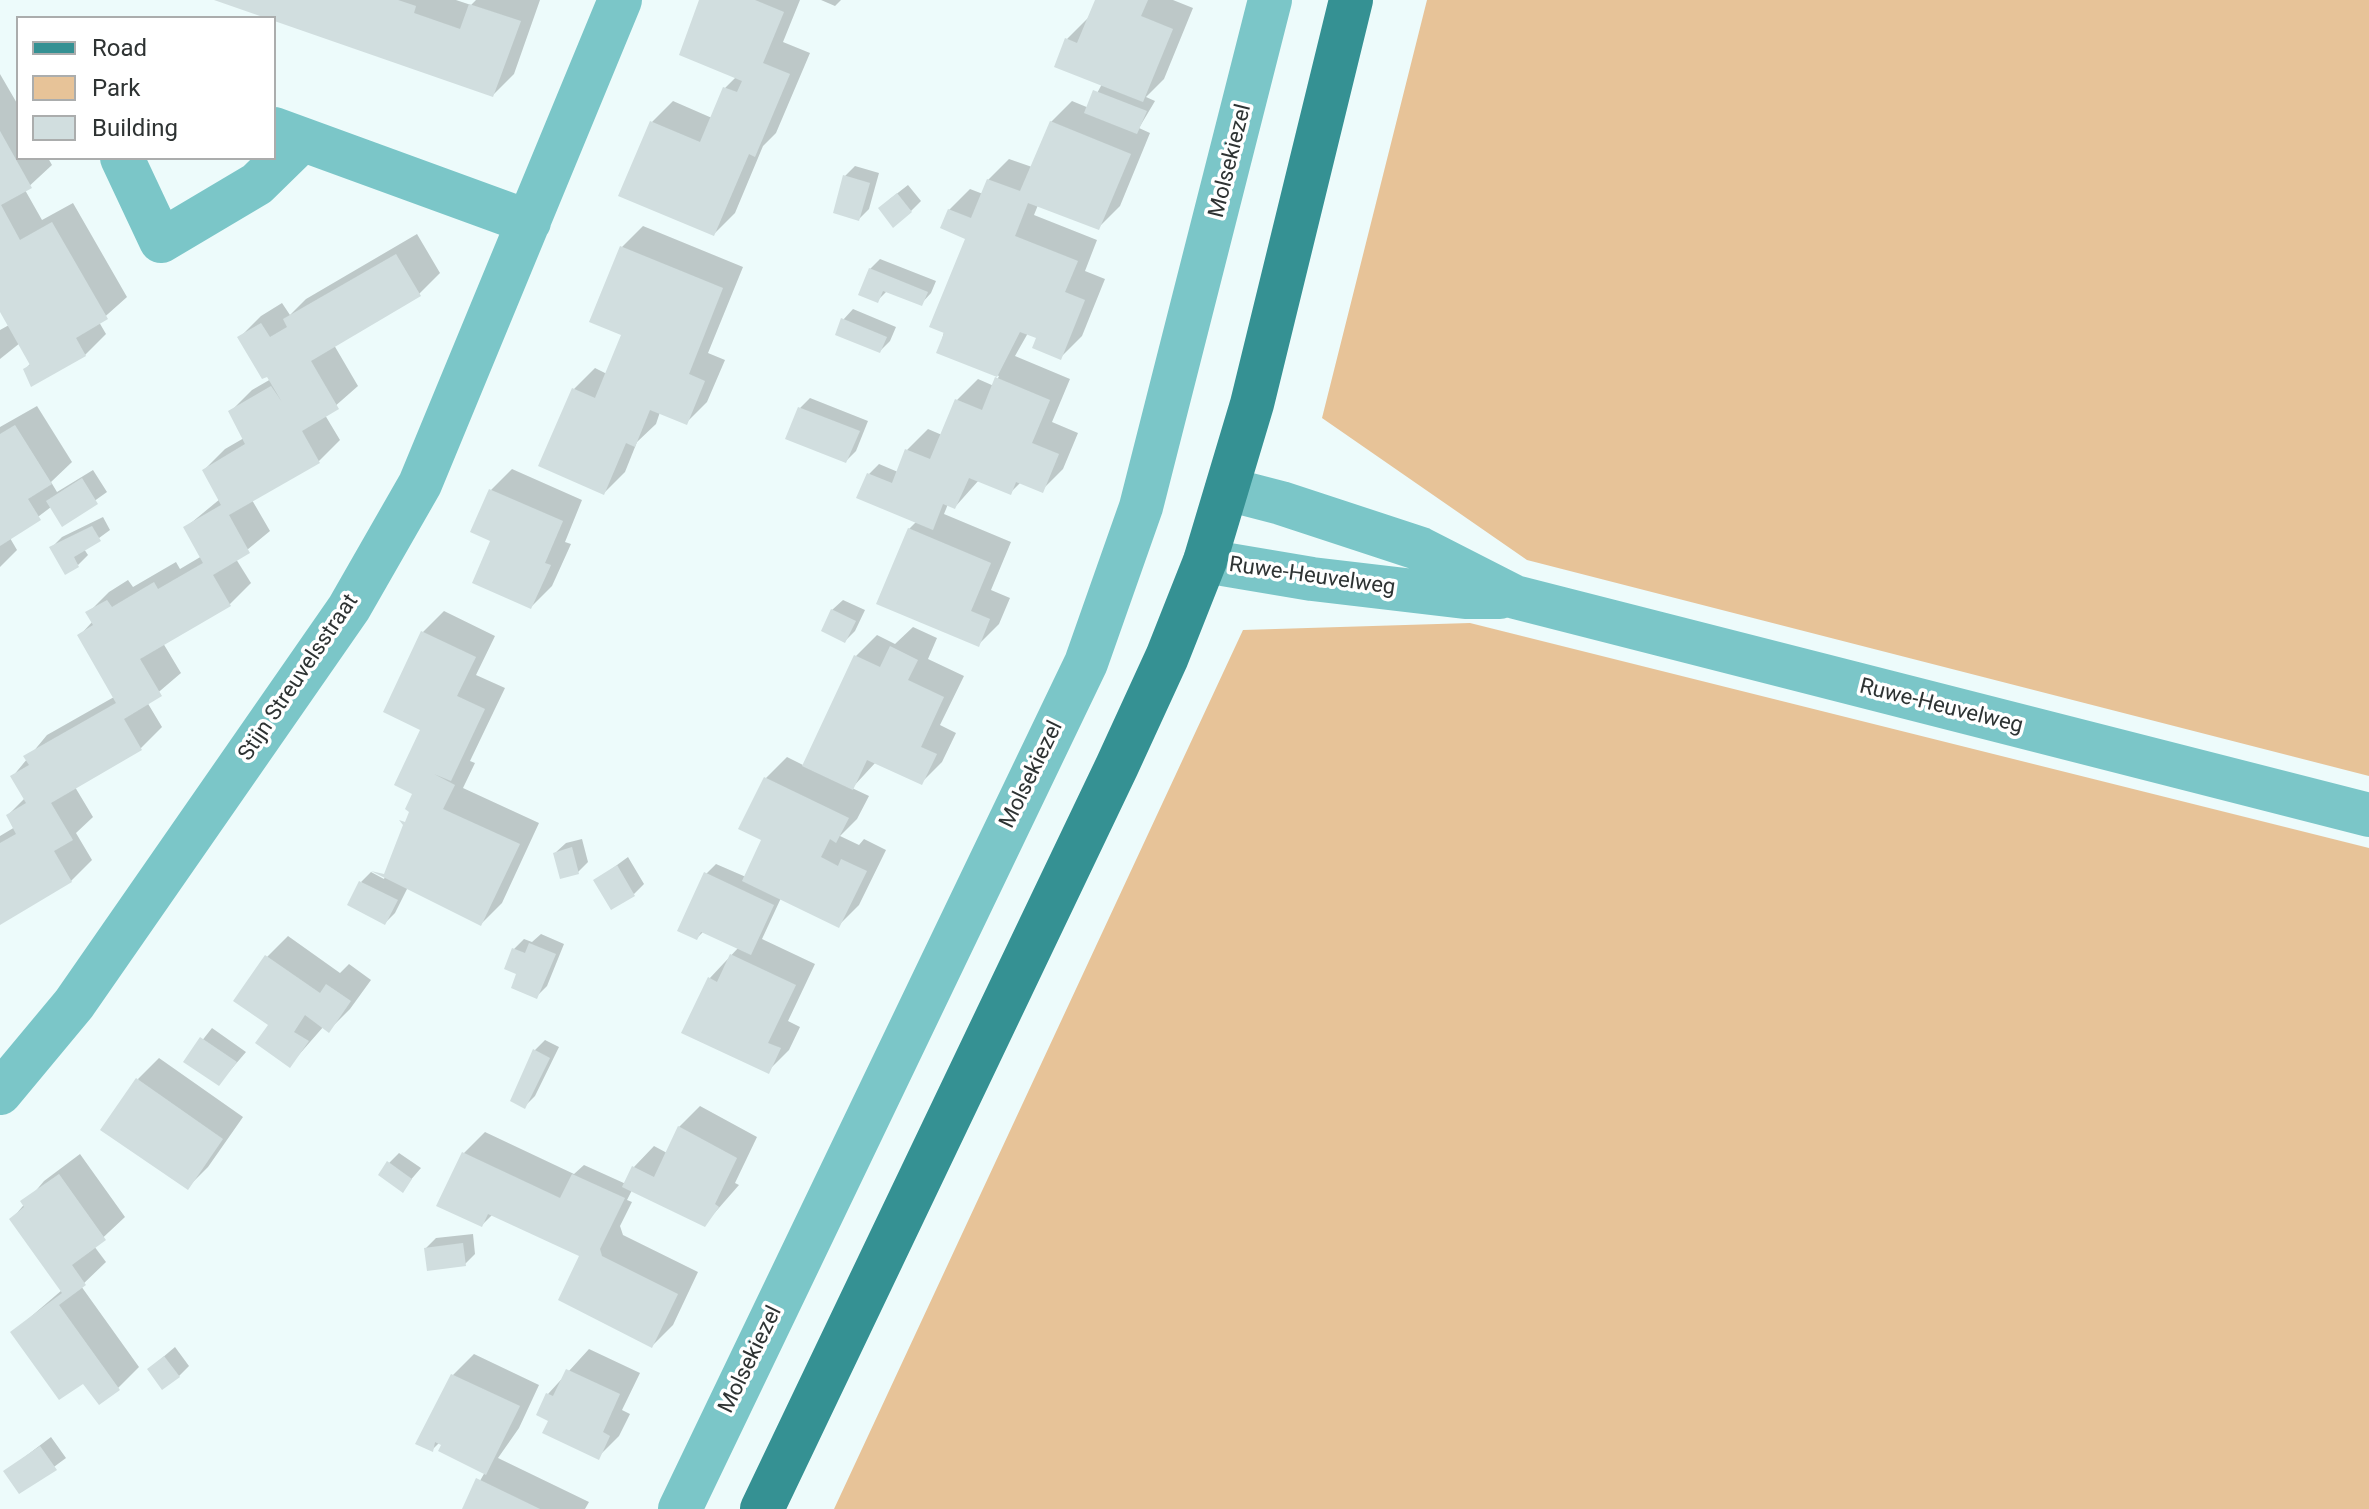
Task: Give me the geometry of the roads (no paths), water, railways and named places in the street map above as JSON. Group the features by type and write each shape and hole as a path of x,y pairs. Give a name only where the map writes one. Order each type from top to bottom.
{"main road":[{"path":"762,1509 1117,766 1167,657 1205,561 1252,404 1351,0"}],"street":[{"name":"Stijn Streuvelsstraat","path":"0,1093 74,1004 349,608 420,484 620,0"},
{"name":"Molsekiezel","path":"680,1509 1086,663 1141,507 1270,0"},
{"path":"276,153 288,134 529,222"},
{"path":"123,160 161,241 257,184 272,160"},
{"name":"Ruwe-Heuvelweg","path":"1227,489 1281,503 1421,549 1515,597 2369,815"},
{"name":"Ruwe-Heuvelweg","path":"1205,561 1312,579 1465,597 1515,597"}]}
